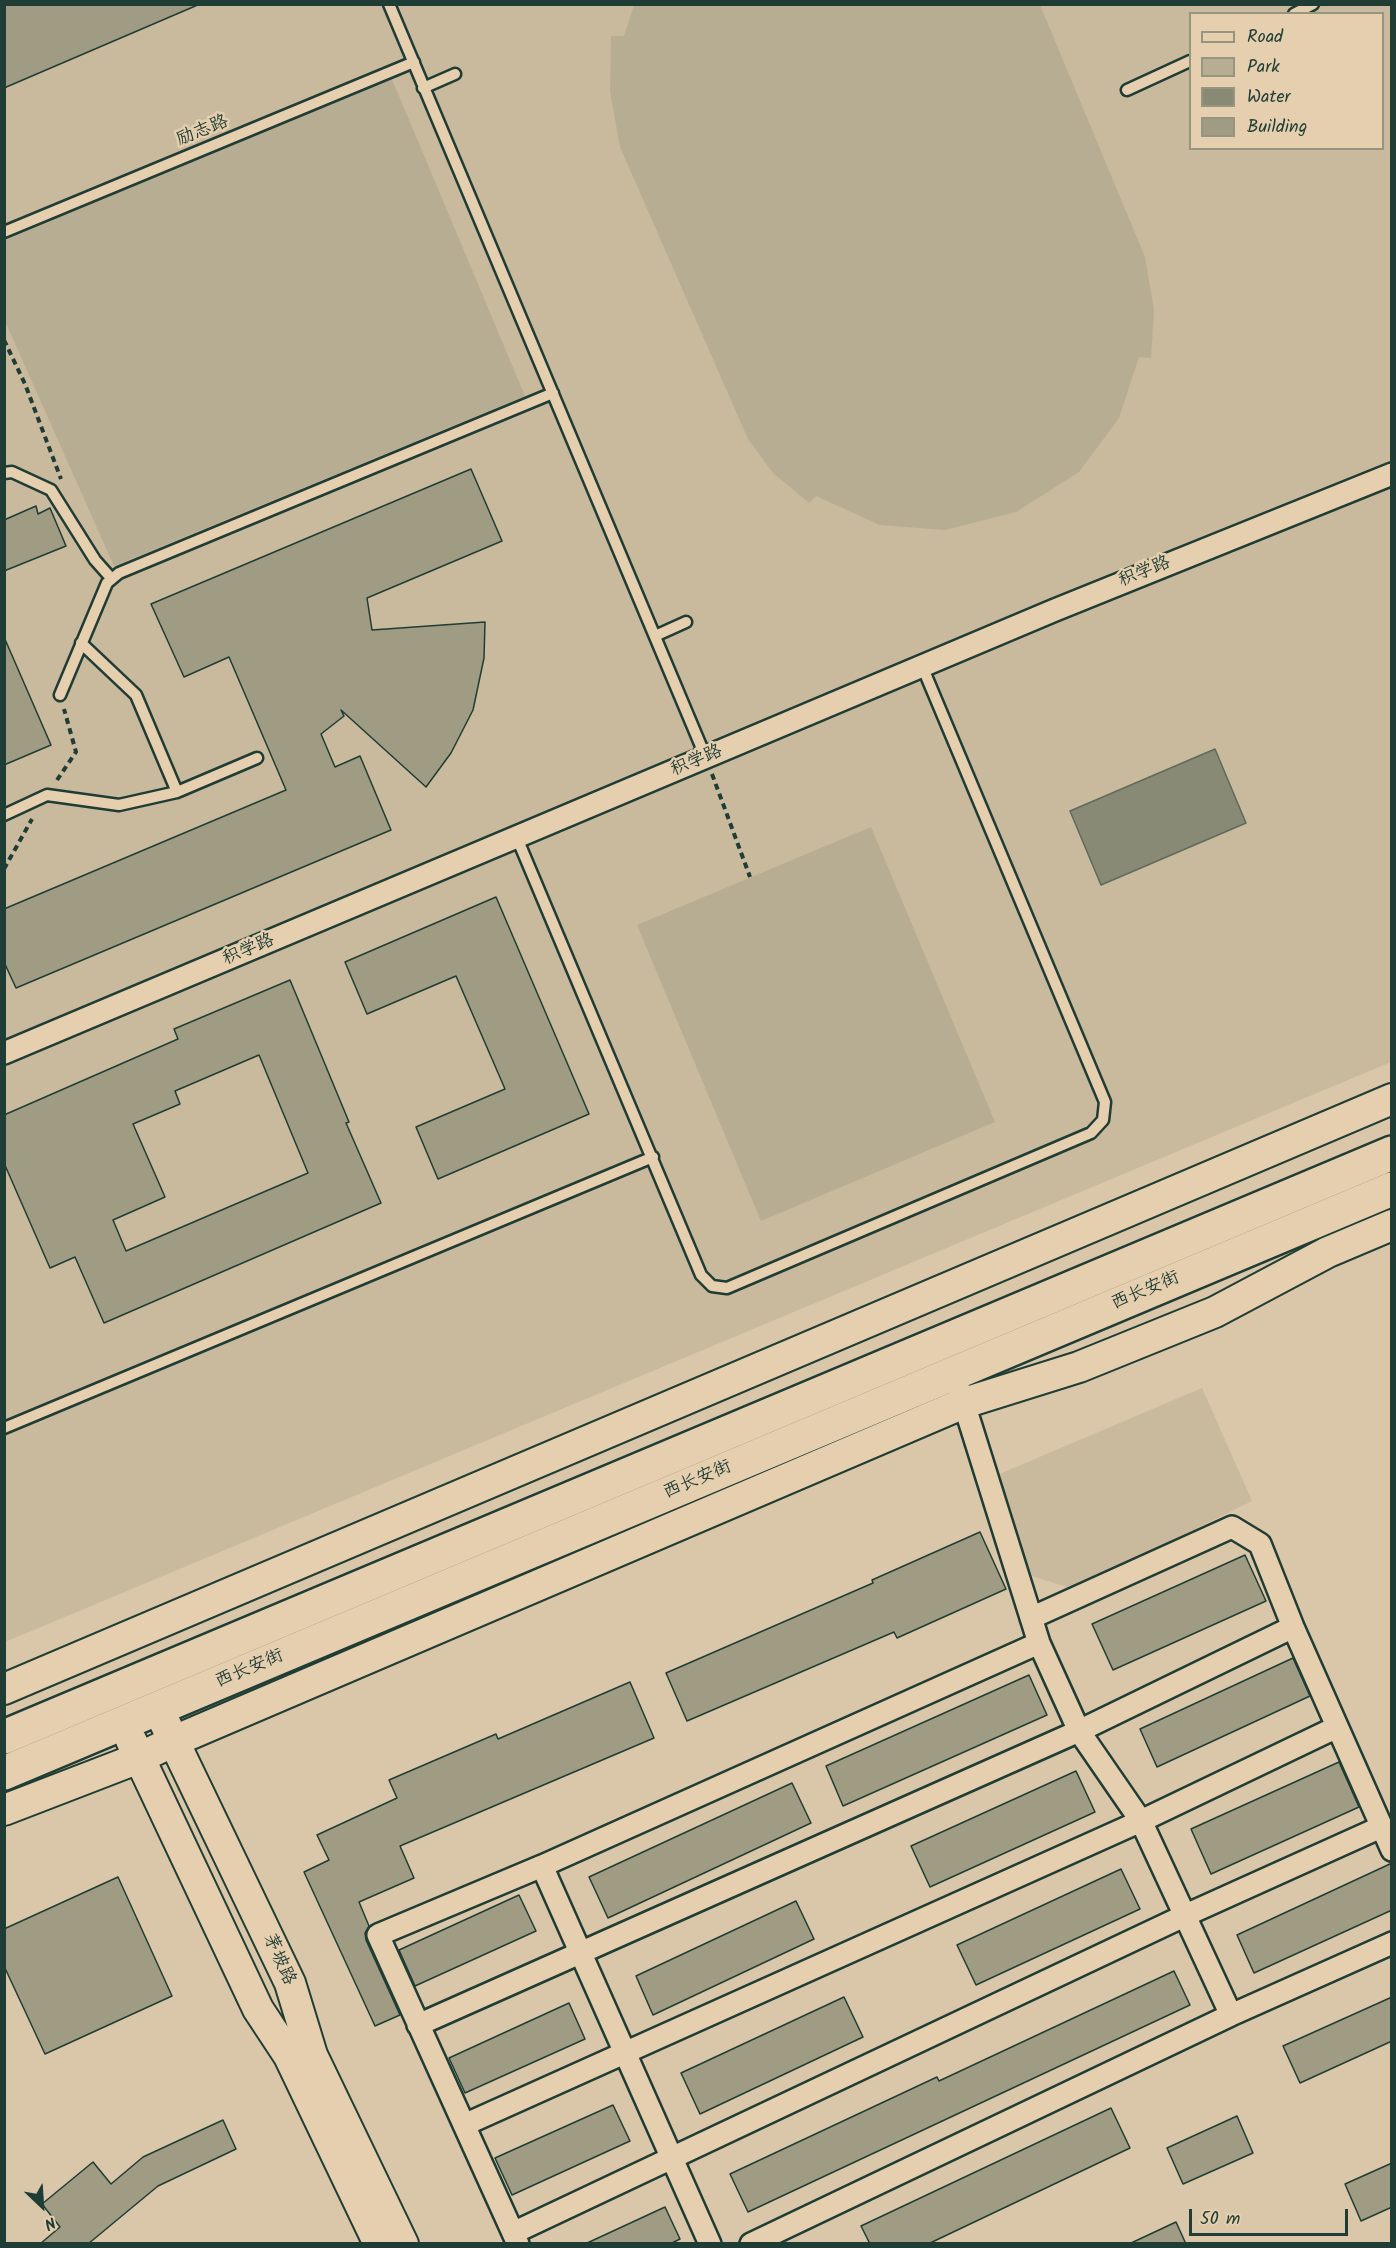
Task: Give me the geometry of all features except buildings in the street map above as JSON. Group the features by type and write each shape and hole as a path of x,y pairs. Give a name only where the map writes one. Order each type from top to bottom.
{"main road":[{"path":"4,1689 1392,1099"},
{"name":"西长安街","path":"4,1737 1392,1153"},
{"name":"西长安街","path":"4,1773 158,1708 959,1388 1392,1188"},
{"path":"4,1810 139,1758 959,1388 1079,1367 1215,1312 1328,1252 1392,1226"},
{"name":"茅坡路","path":"145,1679 290,1983 312,2055 403,2244"},
{"path":"109,1694 258,2009 289,2056 379,2244"},
{"path":"173,1830 208,1813"}],"street":[{"name":"积学路","path":"4,1053 1055,610 1392,474"},
{"path":"959,1388 1039,1643 1079,1731 1141,1821 1231,2015"},
{"path":"1032,1618 1233,1527 1260,1544 1293,1627 1392,1850"},
{"path":"418,2025 1079,1731 1293,1627"},
{"path":"1039,1643 542,1866 378,1935 515,2238 672,2159 1186,1915 1381,1827"},
{"path":"464,2125 1141,1821 1337,1727"},
{"path":"542,1866 710,2244"},
{"path":"751,2244 1231,2015 1392,1942"}],"lane":[{"path":"388,4 706,758"},
{"path":"1298,12 1313,4"},
{"name":"励志路","path":"5,231 414,62"},
{"path":"1127,90 1189,62"},
{"path":"423,88 455,74"},
{"path":"60,695 107,583 119,573 552,393"},
{"path":"4,473 12,472 51,490 95,560 111,578"},
{"path":"655,636 686,622"},
{"path":"81,643 136,694 177,792"},
{"path":"518,838 701,1275 712,1286 728,1288 1091,1133 1103,1120 1105,1102 922,666"},
{"path":"4,815 47,795 119,805 177,792 257,758"},
{"path":"4,1428 653,1157"}],"path":[{"path":"4,340 25,384 64,485 57,498"},
{"path":"706,758 750,877"}],"shaded area":[{"path":"5,5 1391,5 1391,1062 5,1642"},
{"path":"1202,1388 1252,1501 1073,1589 1032,1576 995,1476"}],"green space":[{"path":"634,5 1040,5 1145,257 1154,310 1151,358 1139,357 1119,418 1079,472 1016,512 945,530 880,525 816,496 809,503 773,473 748,439 620,147 610,91 611,36 624,36"},
{"path":"391,77 525,396 114,566 5,321 4,241"},
{"path":"871,827 995,1122 761,1221 637,925"}],"water":[{"path":"1215,749 1246,823 1101,885 1070,811"}]}
